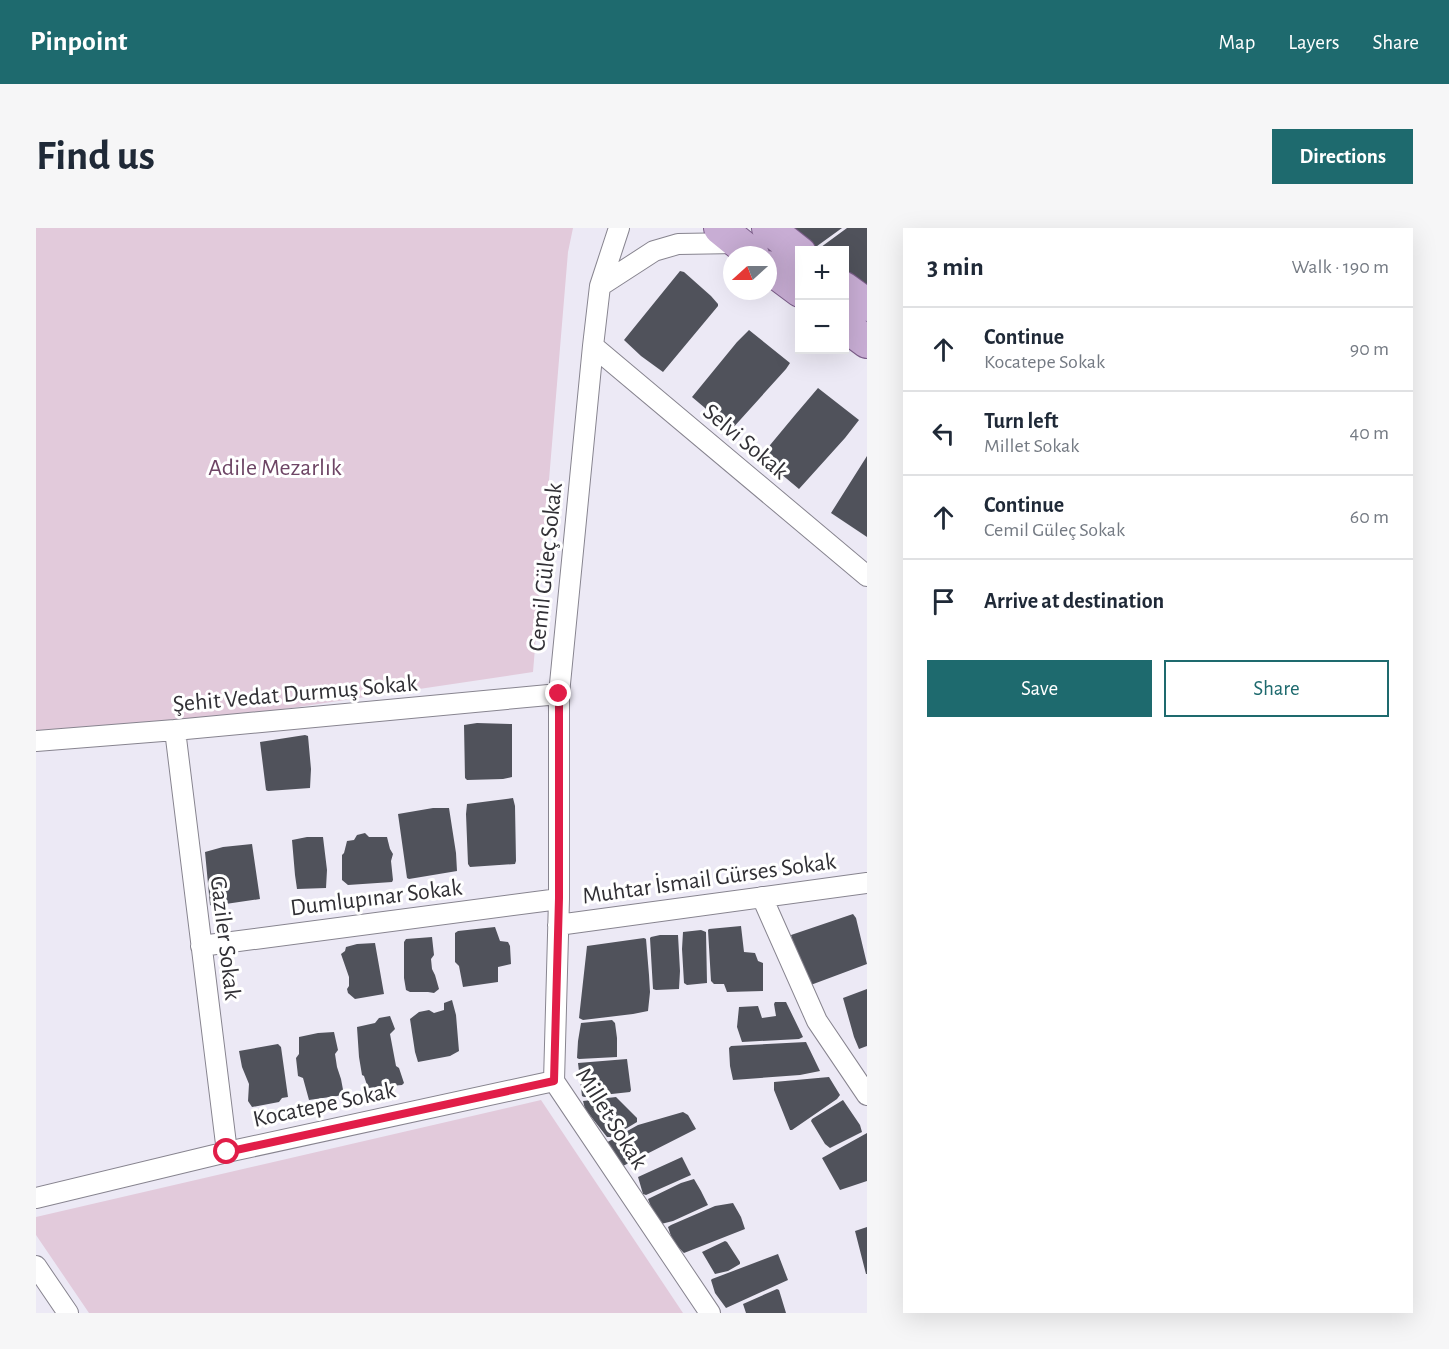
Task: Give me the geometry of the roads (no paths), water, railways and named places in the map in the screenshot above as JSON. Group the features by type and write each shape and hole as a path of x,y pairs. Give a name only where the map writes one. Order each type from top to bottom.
{"main road":[{"path":"768,228 795,249"},
{"path":"777,274 795,287"},
{"path":"849,292 867,305"},
{"path":"849,329 867,342"}],"street":[{"name":"Cemil Güleç Sokak","path":"558,925 559,694 600,286 618,228"},
{"path":"600,286 654,251 678,244 736,242"},
{"name":"Selvi Sokak","path":"593,346 867,576"},
{"name":"Şehit Vedat Durmuş Sokak","path":"36,741 559,694"},
{"name":"Gaziler Sokak","path":"175,730 227,1152"},
{"name":"Muhtar İsmail Gürses Sokak","path":"558,925 867,883"},
{"path":"762,897 817,1021 867,1095"},
{"name":"Dumlupınar Sokak","path":"201,946 559,898"},
{"name":"Millet Sokak","path":"558,925 554,1081 710,1313"},
{"name":"Kocatepe Sokak","path":"36,1198 227,1152 554,1081"},
{"path":"36,1266 68,1313"}],"park label":[{"name":"Adile Mezarlık","path":"275,467"}]}
